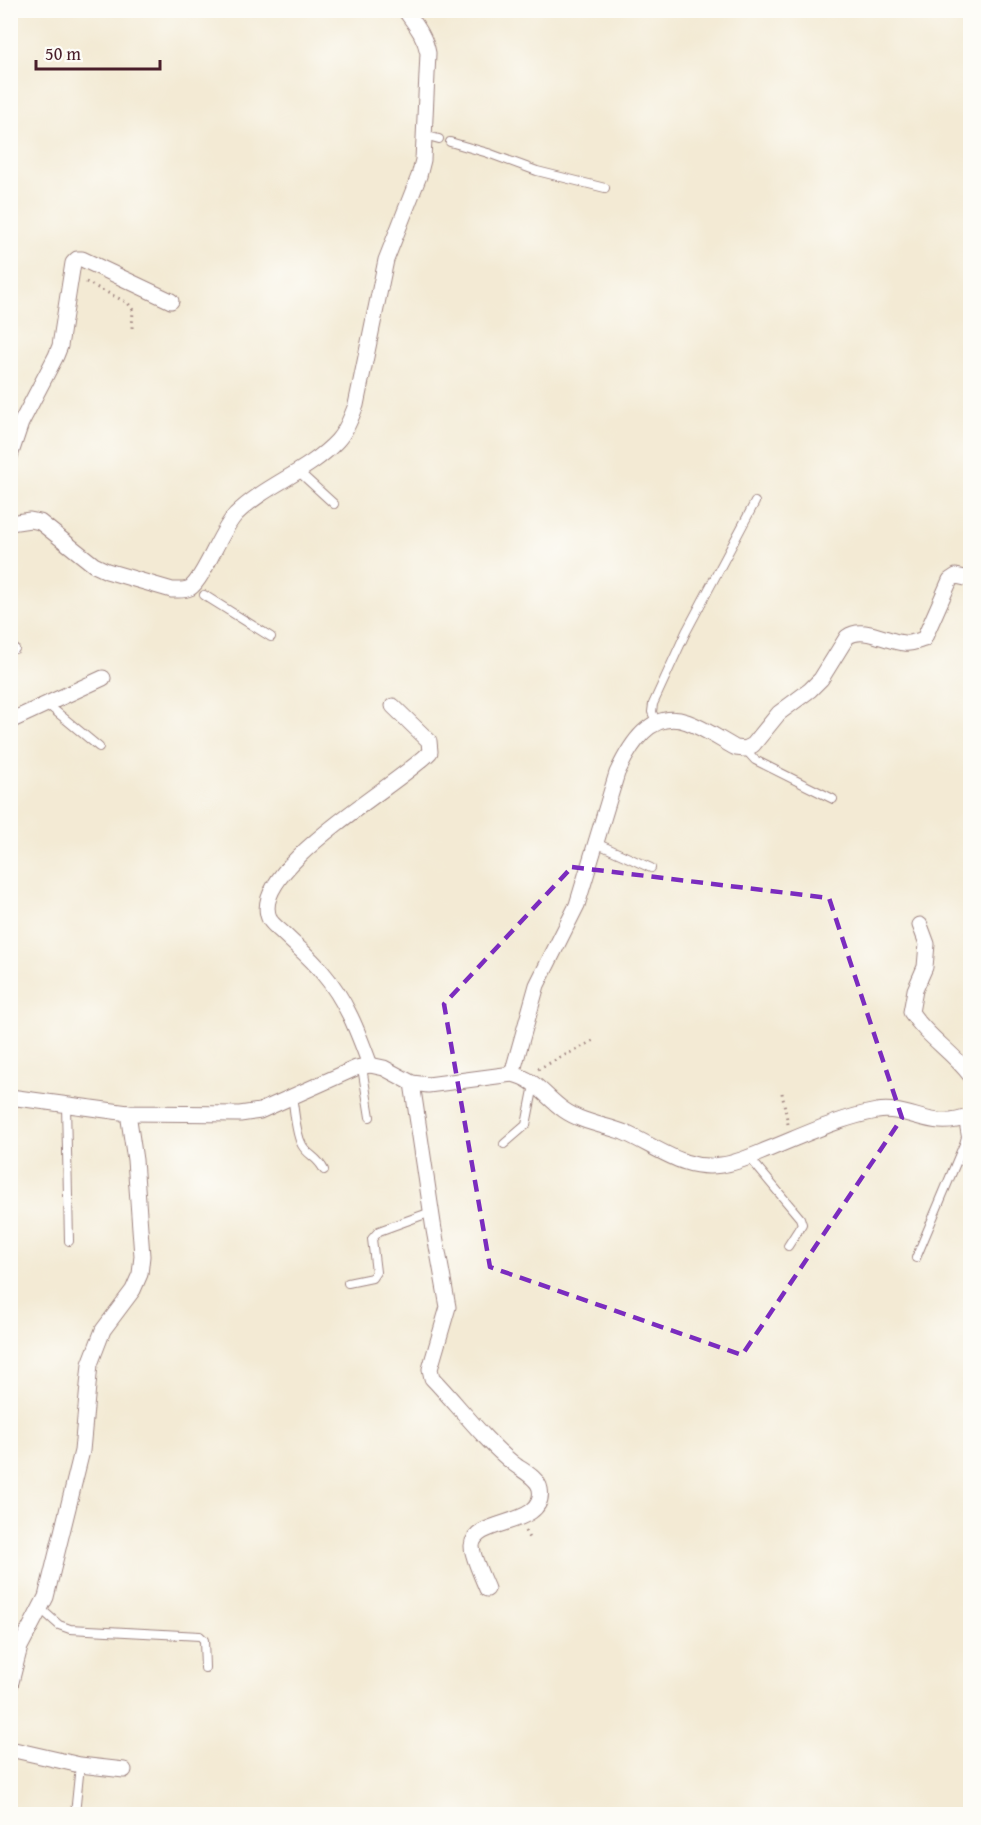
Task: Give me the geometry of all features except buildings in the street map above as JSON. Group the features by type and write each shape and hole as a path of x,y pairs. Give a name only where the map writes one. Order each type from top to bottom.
{"street":[{"path":"10,523 30,520 40,522 85,559 107,571 172,590 197,591 197,580 221,534 235,515 250,502 315,460 337,441 348,425 356,405 386,260 419,176 423,160 429,53 421,32 405,10"},
{"path":"10,456 21,423 60,346 71,275 77,259 82,259 171,301"},
{"path":"523,1078 537,985 577,905 617,773 624,758 642,732 656,722 674,719 688,722 736,748 745,749 753,745 779,713 821,679 847,637 853,632 903,643 924,639 950,580 957,576 970,579"},
{"path":"10,721 103,678"},
{"path":"366,1066 355,1024 343,1001 322,972 271,921 266,906 270,891 304,850 420,763 430,752 429,741 393,706"},
{"path":"920,925 927,944 925,967 915,990 911,1012 920,1026 970,1075"},
{"path":"10,1097 128,1113 240,1114 260,1111 366,1066 384,1068 411,1083 428,1085 523,1078 563,1110 577,1118 621,1131 684,1162 702,1166 722,1165 749,1157 841,1120 879,1111 897,1112 935,1122 950,1122 967,1117"},
{"path":"411,1083 448,1307 430,1369 432,1378 490,1442 536,1480 540,1490 538,1501 532,1511 518,1519 479,1532 474,1538 472,1547 487,1589"},
{"path":"10,1686 20,1647 41,1609 82,1450 90,1364 104,1330 133,1290 140,1274 142,1256 135,1160 128,1113"},
{"path":"10,1749 80,1765 124,1770"}],"lane":[{"path":"424,135 439,139"},
{"path":"450,142 537,171 605,188"},
{"path":"298,471 333,504"},
{"path":"656,722 652,712 653,704 686,632 755,502"},
{"path":"197,591 271,637"},
{"path":"47,704 99,747"},
{"path":"745,749 755,760 833,799"},
{"path":"596,843 651,868"},
{"path":"366,1066 370,1117"},
{"path":"504,1144 526,1125 523,1078"},
{"path":"292,1097 300,1143 306,1151 319,1160 324,1170"},
{"path":"66,1105 69,1241"},
{"path":"916,1258 964,1144 967,1117"},
{"path":"749,1157 800,1218 802,1224 788,1246"},
{"path":"348,1283 372,1278 376,1272 372,1239 379,1231 431,1212"},
{"path":"41,1609 59,1625 70,1629 195,1634 204,1640 205,1668"},
{"path":"75,1815 80,1765"}],"path":[{"path":"71,275 128,303 134,310 132,328"},
{"path":"523,1078 593,1041"},
{"path":"782,1093 791,1140"}],"highlighted area":[{"path":"572,867 829,898 902,1118 742,1355 490,1267 444,1004"}]}
